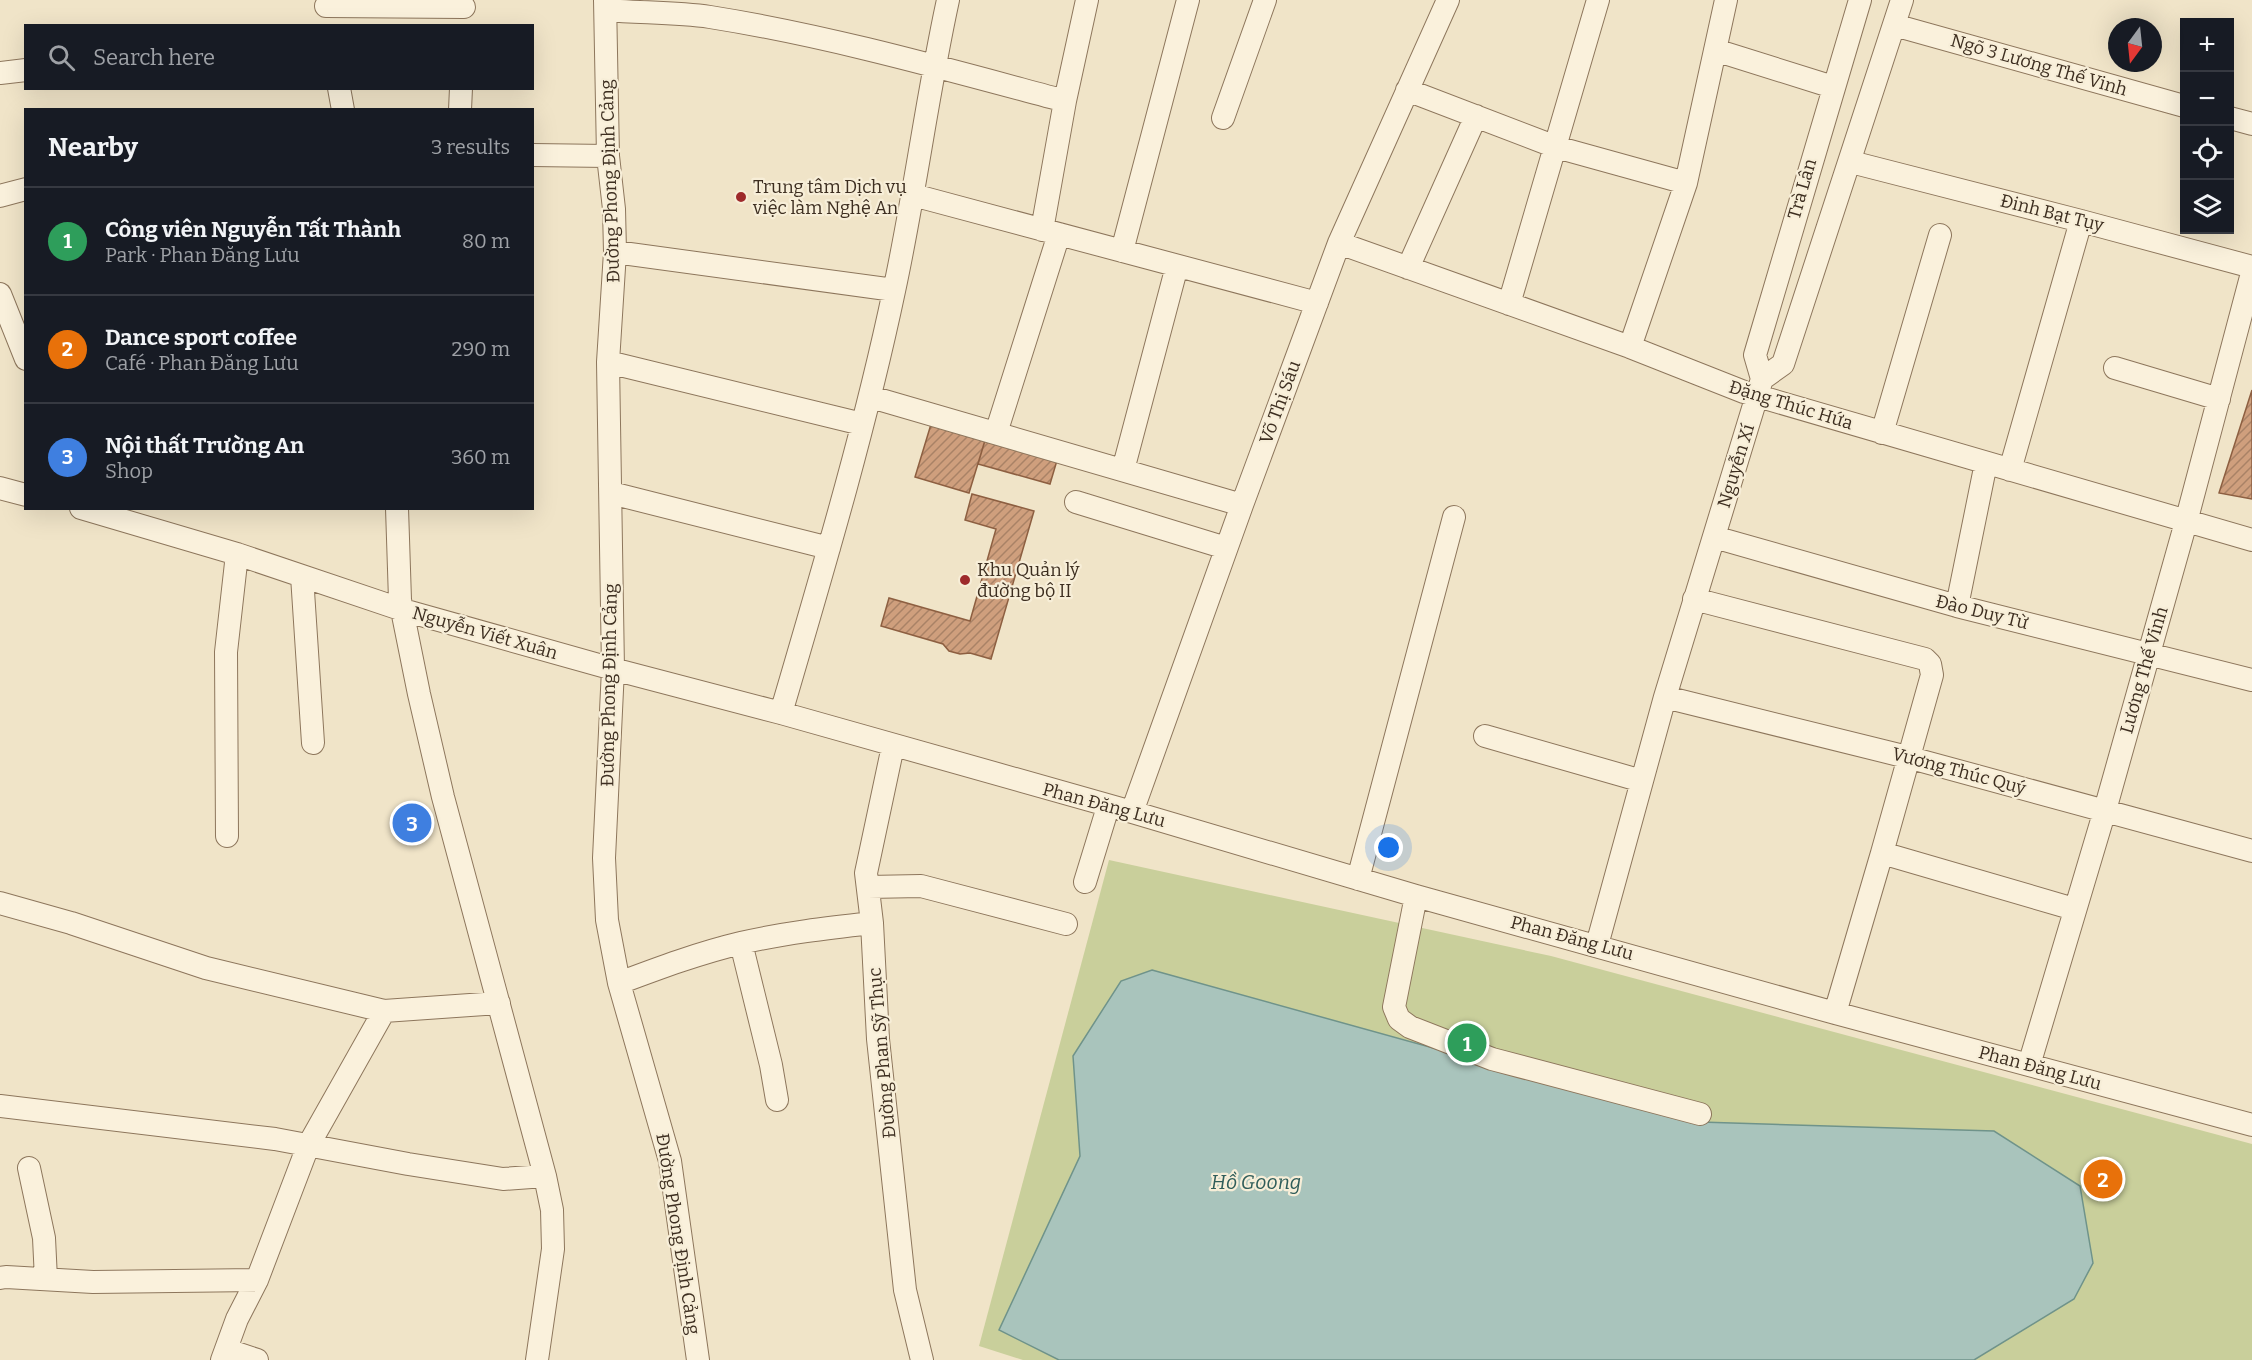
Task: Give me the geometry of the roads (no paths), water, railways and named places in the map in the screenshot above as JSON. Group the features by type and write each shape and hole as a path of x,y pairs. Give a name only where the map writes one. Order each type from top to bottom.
{"street":[{"path":"781,713 871,397 913,195 933,66 948,0"},
{"path":"996,433 1051,232 1065,101 1087,0"},
{"path":"1122,251 1188,0"},
{"path":"1223,118 1265,0"},
{"name":"Võ Thị Sáu","path":"1132,812 1226,548 1339,243 1448,0"},
{"path":"1509,304 1598,0"},
{"path":"1630,347 1686,183 1726,0"},
{"name":"Trà Lân","path":"1760,387 1755,355 1860,0"},
{"path":"1760,387 1783,364 1851,162 1902,0"},
{"path":"326,10 365,3 464,11"},
{"path":"605,5 709,17 799,35 933,66 1065,101"},
{"name":"Đường Phong Định Cảng","path":"605,5 608,156 614,209 615,252 608,362 613,669 604,858 607,920 619,983 670,1161 698,1360"},
{"name":"Ngõ 3 Lương Thế Vinh","path":"1894,25 2180,105"},
{"path":"1715,50 1833,87"},
{"path":"0,73 24,70"},
{"path":"339,90 343,108"},
{"path":"460,108 461,90"},
{"path":"1407,90 1556,147 1686,183"},
{"path":"1408,268 1476,116"},
{"path":"2234,119 2252,124"},
{"path":"534,155 608,156"},
{"name":"Đinh Bạt Tụy","path":"1851,162 2081,220 2252,267"},
{"path":"0,196 24,190"},
{"path":"913,195 1317,303"},
{"path":"2010,470 2081,220"},
{"path":"1882,433 1940,235"},
{"name":"Đặng Thúc Hứa","path":"1339,243 1630,347 1744,392 1760,387 1882,433 2252,540"},
{"path":"615,252 894,290"},
{"path":"1123,470 1177,266"},
{"name":"Lương Thế Vinh","path":"2029,1065 2149,654 2252,273"},
{"path":"0,294 24,354"},
{"path":"608,362 862,424"},
{"path":"2115,368 2219,399"},
{"name":"Nguyễn Xí","path":"1597,945 1665,697 1760,387"},
{"path":"871,397 1242,505"},
{"path":"1957,606 1986,463"},
{"path":"0,488 24,494"},
{"path":"611,493 829,548"},
{"path":"1076,502 1226,548"},
{"name":"Nguyễn Viết Xuân","path":"88,510 237,554 403,610 781,713 893,746"},
{"path":"397,510 400,600 443,797 545,1176 552,1210 553,1249 537,1360"},
{"path":"1358,879 1454,517"},
{"name":"Đào Duy Từ","path":"1714,537 1957,606 2252,680"},
{"path":"227,836 226,652 237,554"},
{"path":"302,576 314,743"},
{"path":"1694,599 1925,659 1930,664 1932,675 1835,1013"},
{"name":"Vương Thúc Quý","path":"1665,697 1907,757 2252,851"},
{"path":"1485,736 1642,781"},
{"name":"Phan Đăng Lưu","path":"893,746 1835,1013 2252,1125"},
{"name":"Đường Phan Sỹ Thục","path":"893,746 866,873 872,923 878,1040 905,1290 922,1360"},
{"path":"1085,882 1108,807"},
{"path":"1882,853 2074,909"},
{"path":"868,887 921,886 1066,924"},
{"path":"1416,896 1394,1007 1399,1019 1410,1027 1492,1059 1700,1114"},
{"path":"0,903 71,923 206,968 384,1011 499,1003"},
{"path":"619,983 680,960 741,943 794,932 872,923"},
{"path":"741,943 771,1065 777,1100"},
{"path":"257,1360 224,1355 237,1319 257,1280 308,1146 384,1011"},
{"path":"0,1106 275,1139 503,1179 545,1176"},
{"path":"29,1168 44,1238 45,1280"},
{"path":"0,1278 6,1276 93,1282 257,1280"}],"water":[{"name":"Hồ Goong","path":"1152,970 1700,1122 1994,1131 2080,1186 2093,1263 2074,1299 1974,1360 1059,1360 999,1330 1080,1156 1073,1056 1121,981"}],"place":[{"name":"Trung tâm Dịch vụ việc làm Nghệ An","path":"741,197"},
{"name":"Khu Quản lý đường bộ II","path":"965,580"},
{"name":"Nội thất Trường An","path":"412,823"},
{"name":"Công viên Nguyễn Tất Thành","path":"1467,1043"},
{"name":"Dance sport coffee","path":"2103,1179"}]}
